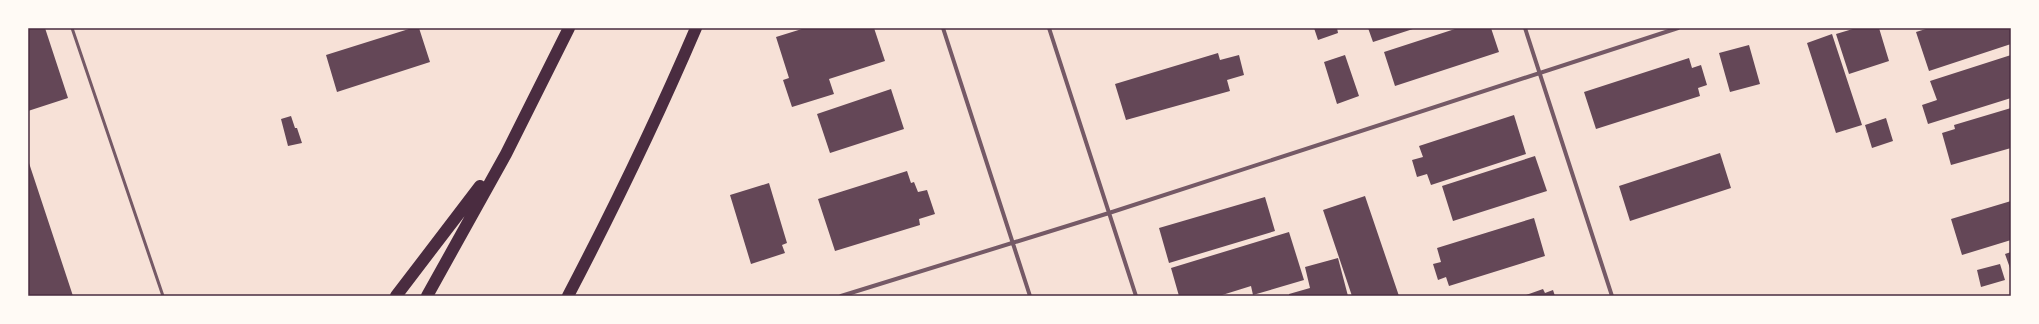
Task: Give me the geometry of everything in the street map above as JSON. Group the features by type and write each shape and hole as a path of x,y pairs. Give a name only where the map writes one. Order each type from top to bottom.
{"highway":[{"path":"427,296 506,154 569,28"},
{"path":"568,296 654,126 696,28"},
{"path":"396,296 506,154"}],"street":[{"path":"943,28 1030,296"},
{"path":"1049,28 1136,296"},
{"path":"1525,28 1612,296"},
{"path":"841,296 1109,214 1678,28"}],"lane":[{"path":"72,28 163,296"}],"building":[{"path":"28,28 45,28 68,98 28,111"},
{"path":"412,28 419,28 430,62 337,92 326,55"},
{"path":"805,28 874,28 885,61 829,79 834,94 792,107 783,80 789,78 776,37"},
{"path":"1314,28 1337,28 1338,33 1318,40"},
{"path":"1368,28 1416,28 1373,42"},
{"path":"1458,28 1491,28 1499,52 1395,86 1384,52"},
{"path":"1856,28 1879,28 1889,61 1849,74 1836,34"},
{"path":"1929,28 2011,28 2011,44 1929,71 1916,32"},
{"path":"1832,34 1862,125 1836,133 1807,43"},
{"path":"1749,45 1760,84 1730,92 1719,53"},
{"path":"1218,53 1220,60 1239,55 1244,75 1227,80 1230,91 1126,120 1115,84"},
{"path":"1345,55 1359,96 1337,104 1324,62"},
{"path":"2011,55 2011,98 1928,124 1922,105 1937,100 1930,81"},
{"path":"1689,58 1692,68 1701,65 1707,85 1698,88 1700,96 1596,129 1584,92"},
{"path":"891,89 904,129 830,153 817,114"},
{"path":"2011,108 2011,148 1951,165 1942,133 1955,129 1954,125"},
{"path":"1514,115 1526,154 1431,185 1427,174 1417,177 1412,160 1423,157 1419,146"},
{"path":"291,116 302,143 288,146 281,119"},
{"path":"1886,118 1893,141 1872,148 1865,125"},
{"path":"1720,153 1731,188 1630,221 1619,186"},
{"path":"1535,156 1547,191 1453,221 1442,186"},
{"path":"28,160 73,296 28,296"},
{"path":"907,171 911,183 914,182 918,192 927,190 935,214 919,219 920,225 835,251 818,199"},
{"path":"769,183 787,243 782,245 785,253 751,264 730,195"},
{"path":"1365,196 1399,296 1352,296 1323,210"},
{"path":"1265,197 1275,231 1169,263 1159,228"},
{"path":"2011,201 2011,240 1962,255 1951,219"},
{"path":"1534,218 1545,256 1449,286 1446,277 1438,280 1433,264 1441,262 1437,248"},
{"path":"1289,232 1304,280 1253,295 1251,286 1219,296 1179,296 1171,268"},
{"path":"2011,252 2011,271 2005,254"},
{"path":"1338,258 1348,296 1289,296 1289,294 1310,288 1305,267"},
{"path":"2000,264 2005,280 1981,287 1977,270"},
{"path":"1543,289 1545,293 1553,290 1555,296 1523,296"}]}
